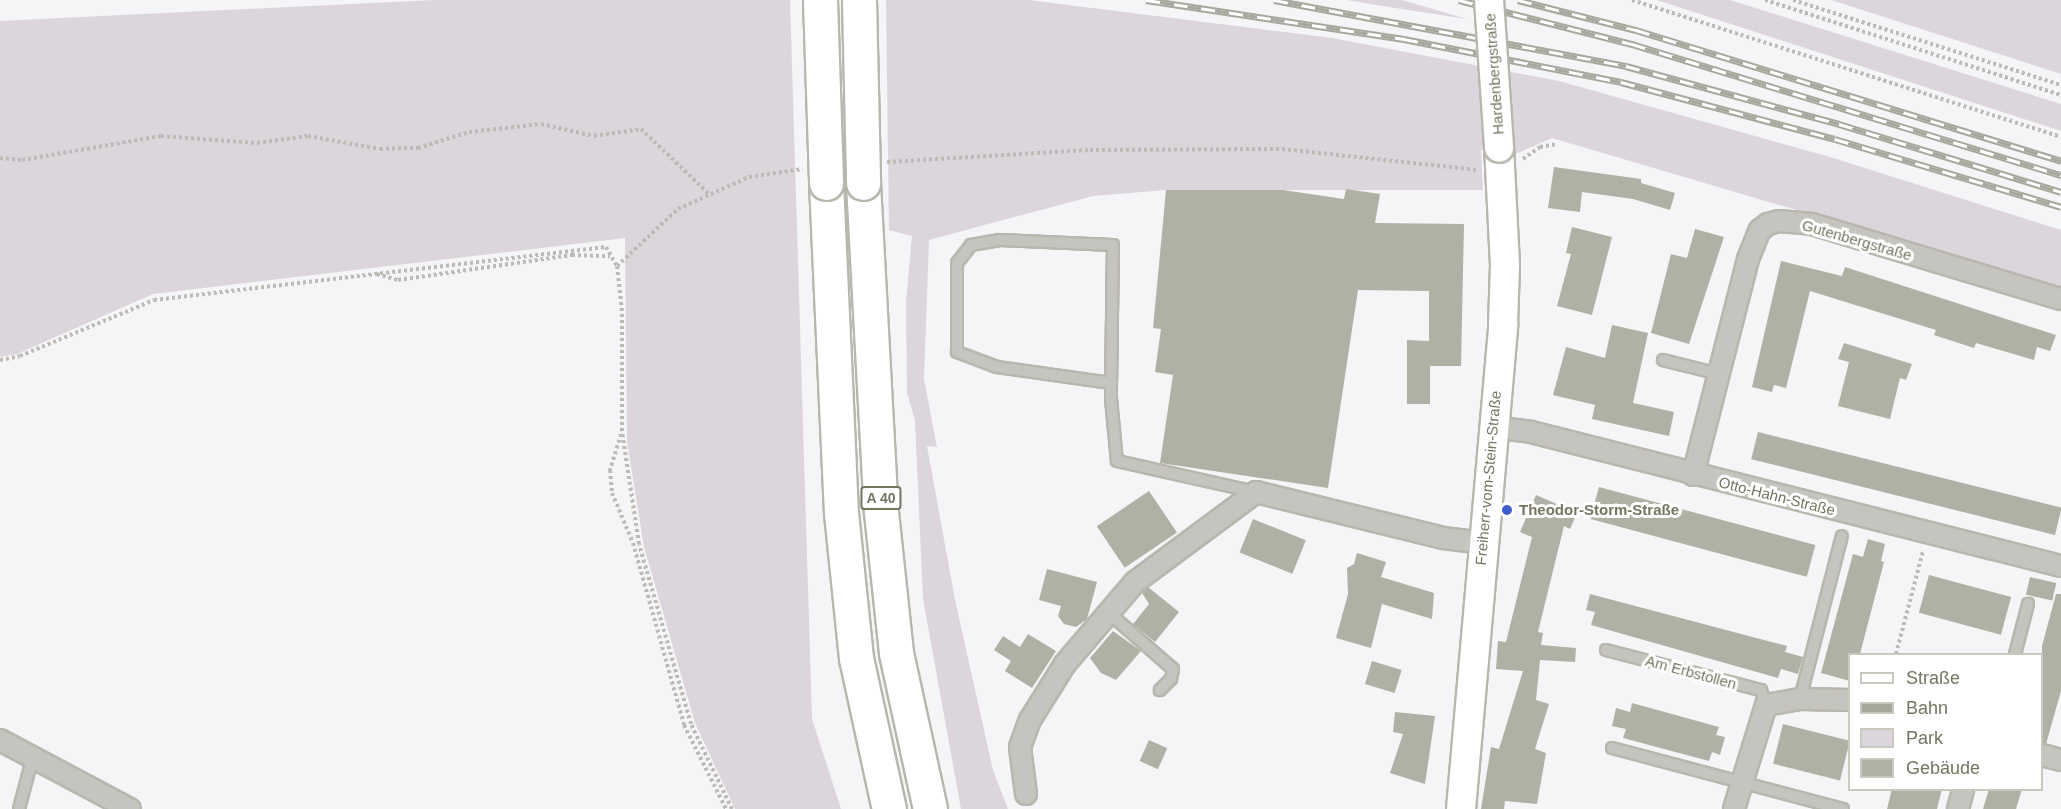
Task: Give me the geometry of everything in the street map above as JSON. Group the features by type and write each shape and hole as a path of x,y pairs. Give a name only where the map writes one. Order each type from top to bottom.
{"highway":[{"name":"A 40","path":"820,0 841,513 856,658 889,809"},
{"name":"A 40","path":"859,0 863,183 882,512 896,653 930,809"}],"street":[{"name":"Hardenbergstraße","path":"1489,0 1500,160"},
{"name":"Freiherr-vom-Stein-Straße","path":"1461,809 1505,265 1500,160"},
{"name":"Gutenbergstraße","path":"1693,475 1748,259 1760,230 1779,220 1812,224 2061,299"},
{"name":"Otto-Hahn-Straße","path":"1492,427 1531,432 1693,475 2061,566"},
{"path":"1026,794 1020,747 1030,720 1065,664 1135,582 1256,492 1443,538 1482,543"},
{"path":"1734,809 1766,705 1800,699 1848,700"},
{"path":"0,740 130,809"},
{"path":"2043,755 2061,760"},
{"path":"1958,809 1963,791"}],"lane":[{"path":"1111,383 997,367 957,352 957,263 971,245 1000,240 1113,245 1111,383 1117,461 1256,492"},
{"path":"1663,360 1719,374"},
{"path":"1800,699 1842,536"},
{"path":"2015,653 2028,604"},
{"path":"1109,613 1173,669 1160,690"},
{"name":"Am Erbstollen","path":"1606,650 1761,690 1766,705"},
{"path":"1612,748 1843,809"},
{"path":"19,809 33,756"}],"path":[{"path":"1632,0 2061,137"},
{"path":"1765,0 2061,94"},
{"path":"1793,0 2061,85"},
{"path":"0,158 22,160 161,136 257,143 308,136 380,149 418,148 470,132 541,124 594,136 641,129 710,195"},
{"path":"930,159 1090,150 1282,150 1500,160 1557,144"},
{"path":"617,266 678,209 749,177 789,170"},
{"path":"0,360 20,356 154,300 606,247 617,266 622,311 622,431 631,499 649,578 691,724 732,809"},
{"path":"373,273 398,280 572,255 611,256"},
{"path":"622,431 610,470 612,493 633,543 684,725 726,809"},
{"path":"1896,653 1928,533"}],"green space":[{"path":"434,0 790,0 812,719 841,809 735,809 695,723 644,547 627,442 625,238 153,294 17,354 0,357 0,21"},
{"path":"886,0 1028,0 1332,38 1559,81 1830,157 2061,230 2061,288 1552,138 1518,153 1481,150 1483,190 1166,190 1093,196 929,240 924,379 937,447 927,446 955,600 993,770 1008,809 961,809 923,599 915,421 907,392 906,302 912,236 889,230"},
{"path":"1347,0 1402,0 1467,19 1376,5"},
{"path":"1657,0 1730,0 2061,104 2061,131"},
{"path":"1831,0 2061,0 2061,74 1965,43"}],"building":[{"path":"1554,167 1641,179 1641,183 1675,193 1670,210 1633,199 1582,192 1580,212 1548,208"},
{"path":"1346,189 1380,194 1375,223 1464,224 1461,366 1430,366 1430,404 1407,404 1407,340 1429,341 1429,291 1358,290 1328,488 1160,463 1173,375 1155,372 1161,329 1153,328 1166,190 1283,190 1344,199"},
{"path":"1572,227 1612,237 1592,315 1557,306 1571,254 1566,253"},
{"path":"1695,229 1724,237 1689,344 1651,333 1671,254 1687,258"},
{"path":"1781,261 1842,276 1845,267 2056,335 2050,351 2037,347 2034,360 1976,343 1974,348 1934,335 1936,330 1810,291 1786,388 1774,385 1772,392 1752,387"},
{"path":"1612,325 1648,333 1633,403 1674,412 1669,436 1592,419 1595,405 1553,395 1566,347 1605,358"},
{"path":"1844,343 1912,364 1906,380 1900,378 1890,419 1838,406 1849,362 1838,359"},
{"path":"1758,432 2061,508 2055,535 1751,459"},
{"path":"1599,487 1815,545 1807,577 1590,519"},
{"path":"1149,491 1177,532 1125,568 1097,526"},
{"path":"1536,495 1577,513 1570,529 1564,526 1538,632 1543,633 1541,645 1576,648 1575,662 1540,660 1536,700 1549,704 1535,749 1546,753 1537,804 1505,801 1504,809 1481,809 1491,747 1499,749 1523,671 1496,669 1498,641 1506,642 1532,537 1520,532"},
{"path":"1253,519 1306,540 1292,574 1240,552"},
{"path":"1868,539 1885,544 1881,561 1884,562 1860,653 1848,653 1848,680 1821,673 1853,554 1863,557"},
{"path":"1357,553 1386,562 1381,577 1434,593 1432,619 1382,604 1371,648 1336,638 1348,594 1347,568 1354,564"},
{"path":"1047,569 1097,582 1087,619 1076,627 1064,624 1058,616 1061,606 1039,600"},
{"path":"1929,575 2011,597 2001,635 1919,613"},
{"path":"2030,577 2056,583 2052,601 2026,595"},
{"path":"1148,587 1179,612 1155,642 1133,624 1149,604 1142,593"},
{"path":"1590,594 1787,646 1785,652 1803,657 1798,674 1781,669 1778,678 1591,625 1595,612 1586,610"},
{"path":"2056,594 2061,594 2061,691 2046,744 2043,743 2042,646"},
{"path":"1113,631 1141,651 1116,680 1101,673 1090,658"},
{"path":"1028,634 1056,651 1032,688 1005,671 1011,661 994,650 1003,636 1020,647"},
{"path":"1372,661 1402,670 1395,693 1365,684"},
{"path":"1632,703 1719,727 1716,735 1725,737 1720,755 1712,752 1709,761 1623,738 1626,729 1612,726 1616,708 1630,712"},
{"path":"1395,712 1435,716 1425,784 1390,773 1403,734 1393,732"},
{"path":"1783,724 1848,740 1840,780 1773,764"},
{"path":"1149,740 1167,748 1158,769 1140,761"},
{"path":"1892,791 1942,791 1937,809 1887,809"},
{"path":"1988,791 2021,791 2016,809 1983,809"}],"railway":[{"path":"1146,0 1404,39 1621,82 1835,139 2061,207"},
{"path":"1274,0 1626,66 1839,124 2061,192"},
{"path":"1459,0 1632,44 2061,175"},
{"path":"1518,0 1636,30 2061,161"}],"place":[{"name":"Theodor-Storm-Straße","path":"1507,510"}]}
